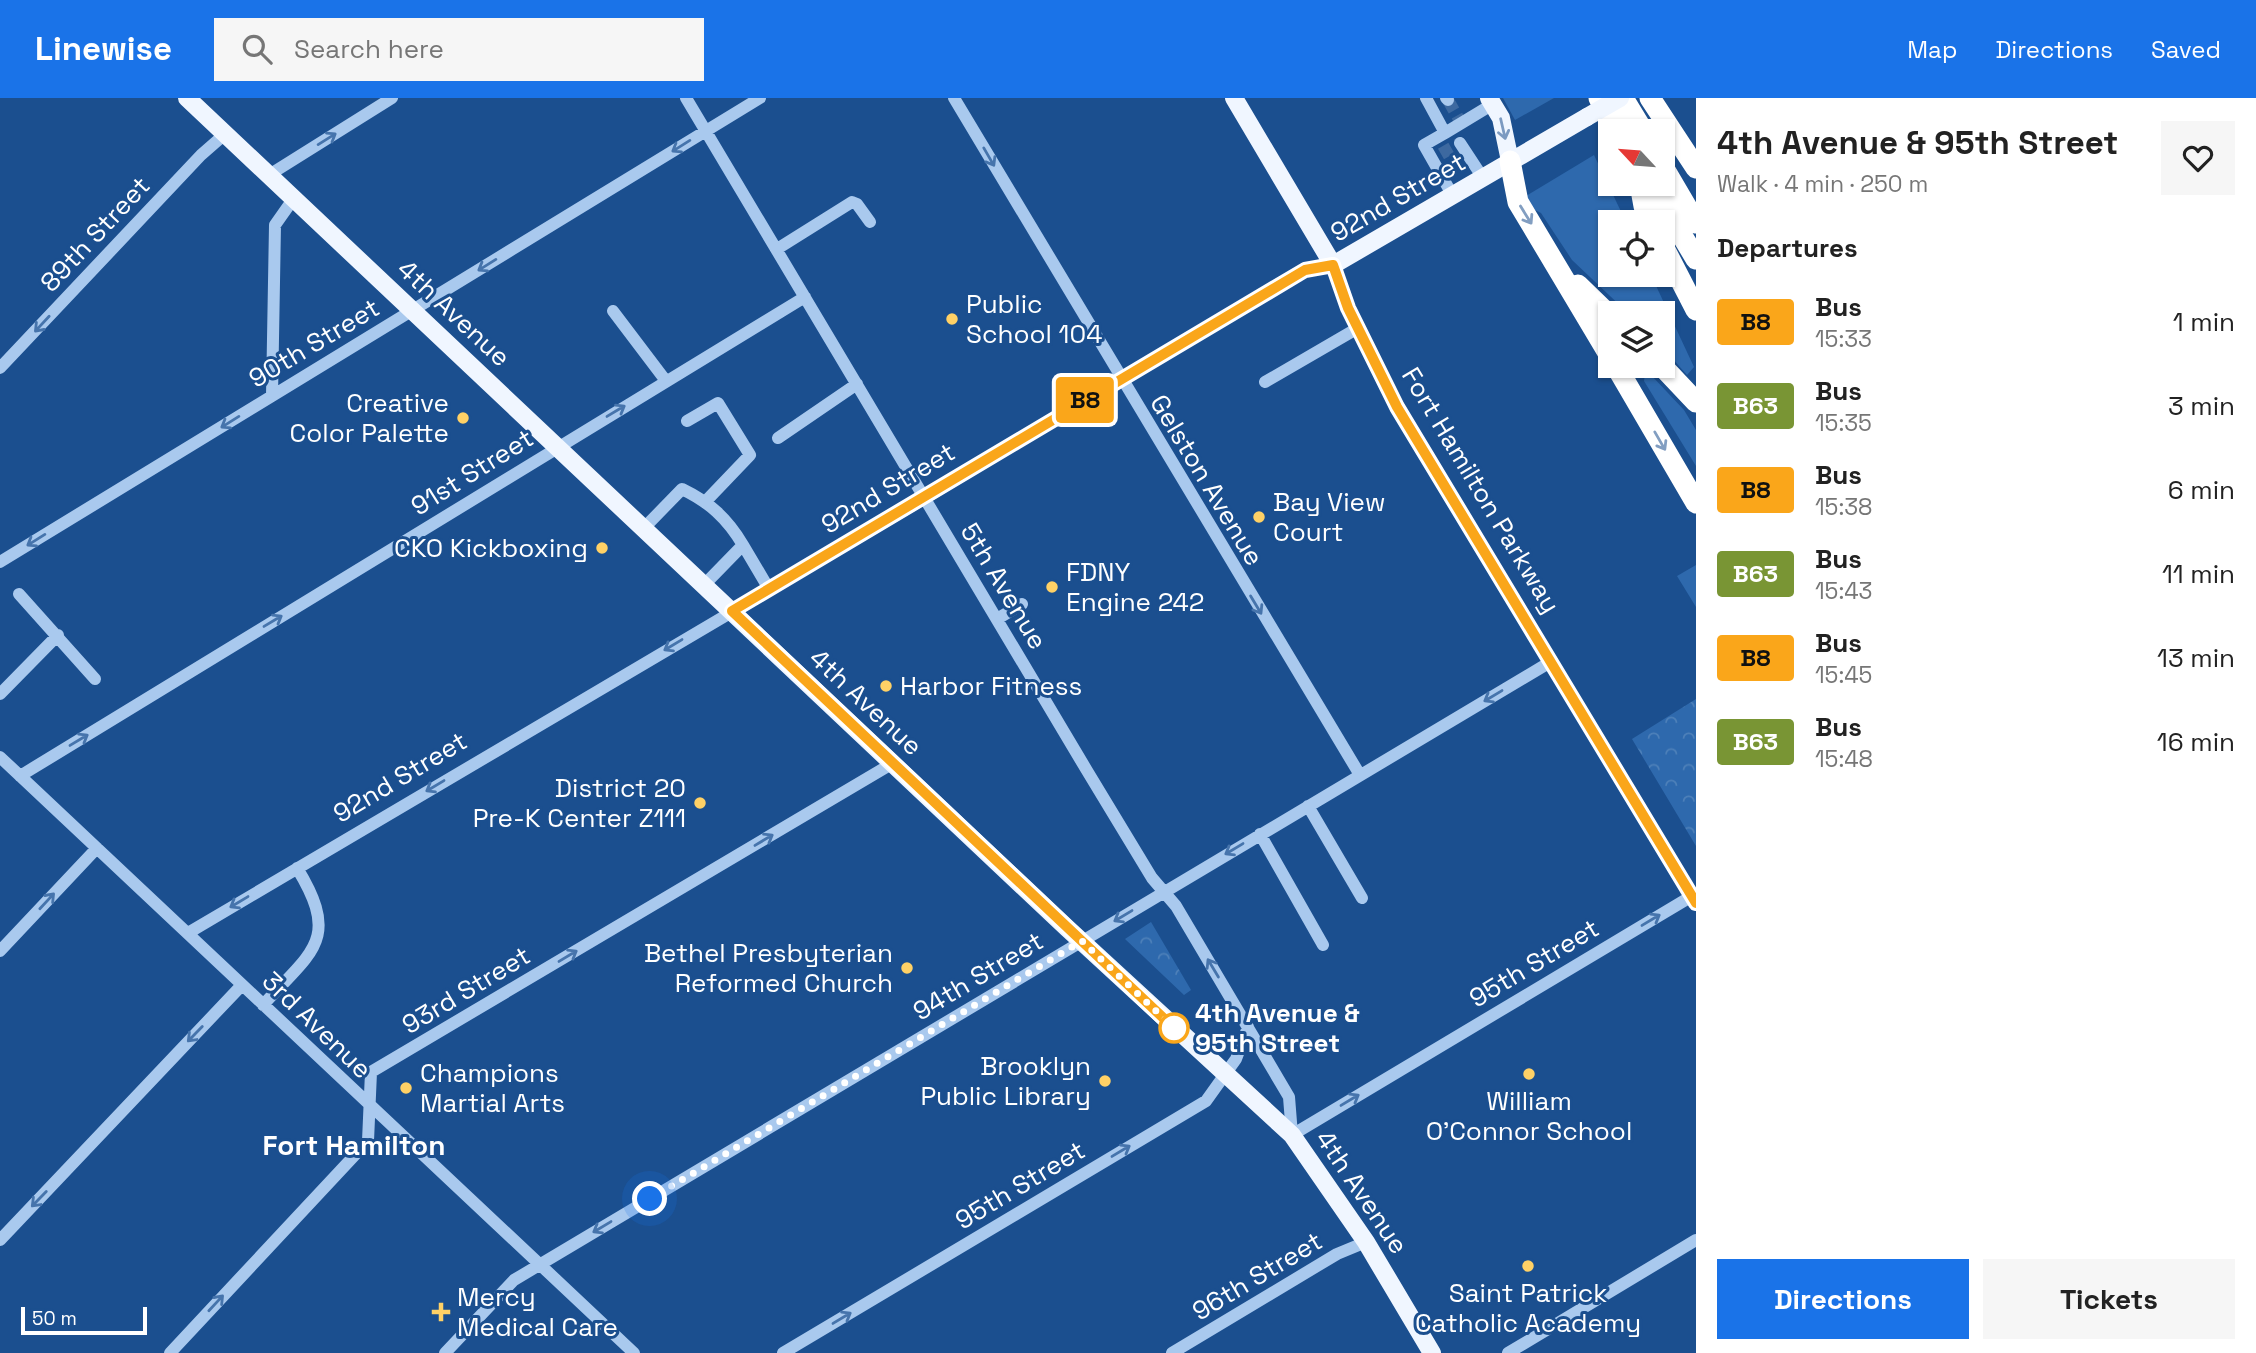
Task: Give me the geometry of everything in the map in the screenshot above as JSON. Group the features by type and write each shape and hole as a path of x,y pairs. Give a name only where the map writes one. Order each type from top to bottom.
{"highway":[{"path":"1599,98 1612,119"},
{"path":"1621,98 1635,119"},
{"path":"1650,98 1663,119"},
{"path":"1675,136 1696,167"},
{"path":"1675,140 1696,178"},
{"path":"1510,162 1518,202 1598,336"},
{"path":"1675,187 1696,223"},
{"path":"1658,196 1696,259"},
{"path":"1556,264 1598,304"},
{"path":"1675,269 1696,310"},
{"path":"1623,378 1696,503"},
{"path":"1673,378 1696,402"}],"main road":[{"name":"4th Avenue","path":"187,98 1303,1146 1366,1242 1432,1353"},
{"name":"Fort Hamilton Parkway","path":"1234,98 1333,265"},
{"name":"92nd Street","path":"1333,265 1621,98"},
{"path":"1491,101 1501,118 1510,162"}],"street":[{"path":"269,175 392,98"},
{"name":"5th Avenue","path":"686,98 1146,867 1176,906 1289,1097 1292,1135"},
{"name":"90th Street","path":"0,562 760,98"},
{"name":"Gelston Avenue","path":"954,98 1120,379 1360,775"},
{"path":"1426,98 1455,126 1461,142 1483,177"},
{"path":"1452,196 1437,157 1424,145 1491,101"},
{"name":"89th Street","path":"0,368 201,155 225,134"},
{"path":"272,396 275,225 294,198"},
{"path":"777,249 852,202 858,204 870,222"},
{"name":"92nd Street","path":"188,933 925,498 1305,270 1333,265"},
{"name":"Fort Hamilton Parkway","path":"1333,265 1358,328 1397,407 1694,899"},
{"name":"91st Street","path":"20,776 806,297"},
{"path":"613,311 666,381"},
{"path":"1265,382 1358,328"},
{"path":"778,438 857,384"},
{"path":"687,421 718,402 750,455 706,501"},
{"path":"644,528 682,489 706,501 731,525 769,589"},
{"path":"704,585 743,545"},
{"path":"19,594 95,679"},
{"path":"997,619 1022,604"},
{"path":"0,694 58,635"},
{"name":"94th Street","path":"445,1353 514,1280 1552,661"},
{"name":"3rd Avenue","path":"0,757 369,1108 634,1353"},
{"name":"93rd Street","path":"170,1353 368,1142 371,1072 893,763"},
{"path":"1308,806 1362,898"},
{"path":"1260,834 1323,945"},
{"path":"0,951 97,848"},
{"path":"263,1005 308,956 317,944 321,930 316,902 297,868"},
{"name":"95th Street","path":"1292,1135 1694,899"},
{"path":"0,1240 242,985"},
{"name":"95th Street","path":"783,1353 1206,1101 1226,1076 1248,1027"},
{"path":"1508,1353 1696,1240"},
{"name":"96th Street","path":"1172,1353 1337,1254 1366,1242"}],"green space":[{"path":"1503,98 1554,98 1515,120"},
{"path":"1594,155 1598,163 1598,196 1614,196 1620,210 1598,210 1598,285 1572,260 1541,213 1531,208 1526,196"},
{"path":"1601,287 1657,287 1663,301 1615,301"},
{"path":"1675,326 1694,367 1687,375 1675,362"},
{"path":"1644,378 1654,378 1684,410 1696,430 1696,466"},
{"path":"1696,565 1696,607 1677,576"},
{"path":"1696,699 1696,846 1632,739"},
{"path":"1151,922 1191,990 1184,995 1125,939"}],"tunnel":[{"path":"1448,100 1460,121"},
{"path":"1441,154 1460,143"}],"bus line":[{"name":"B8","path":"1174,1028 732,611 1305,270 1333,265 1348,308 1397,407 1696,903"}],"place":[{"name":"Public School 104","path":"952,319"},
{"name":"Creative Color Palette","path":"463,418"},
{"name":"Bay View Court","path":"1259,517"},
{"name":"CKO Kickboxing","path":"602,548"},
{"name":"FDNY Engine 242","path":"1052,587"},
{"name":"Harbor Fitness","path":"886,686"},
{"name":"District 20 Pre-K Center Z111","path":"700,803"},
{"name":"Bethel Presbyterian Reformed Church","path":"907,968"},
{"name":"4th Avenue & 95th Street","path":"1174,1028"},
{"name":"William O’Connor School","path":"1529,1074"},
{"name":"Brooklyn Public Library","path":"1105,1081"},
{"name":"Champions Martial Arts","path":"406,1088"},
{"name":"Saint Patrick Catholic Academy","path":"1528,1266"},
{"name":"Mercy Medical Care","path":"441,1312"}],"district":[{"name":"Fort Hamilton","path":"354,1145"}],"route":[{"path":"650,1199 1082,941 1174,1028"}]}
